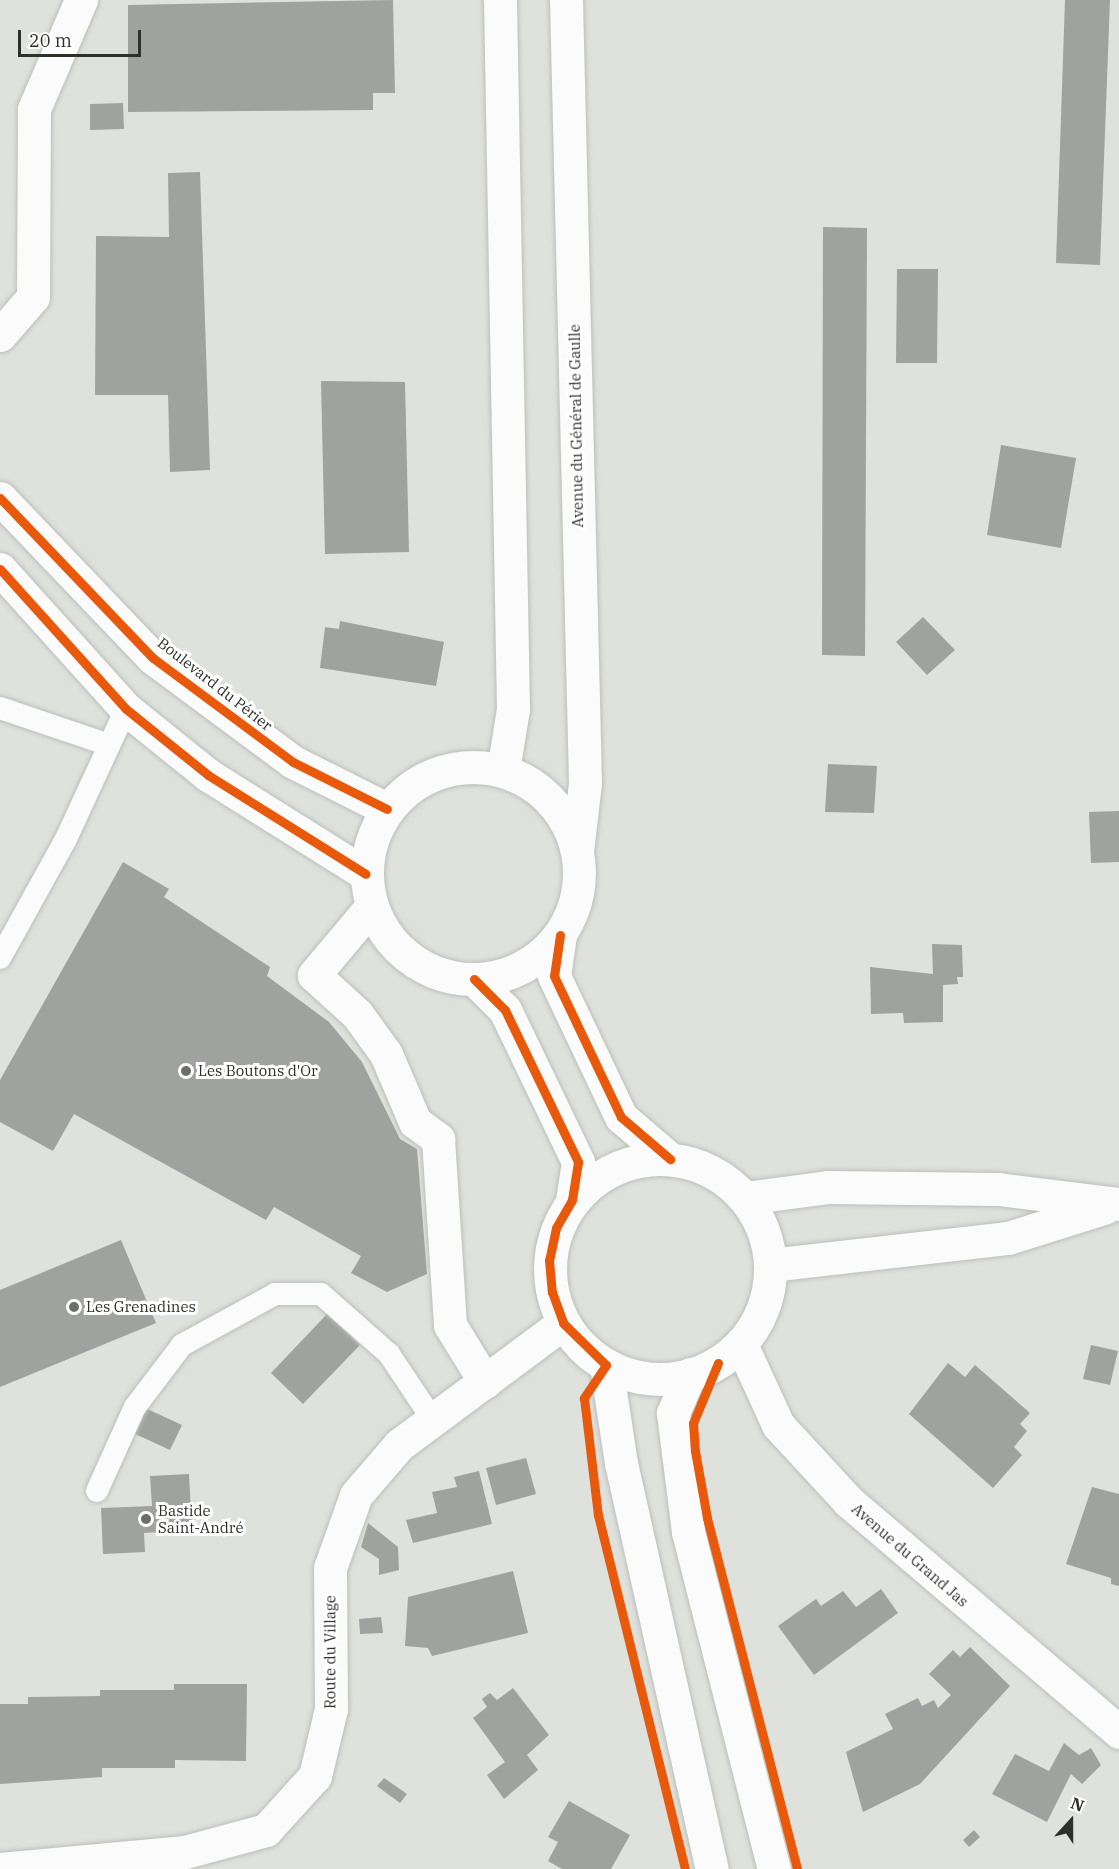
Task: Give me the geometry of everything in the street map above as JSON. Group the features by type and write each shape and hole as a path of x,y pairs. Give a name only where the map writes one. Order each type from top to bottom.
{"main road":[{"path":"0,335 33,297 34,109 81,0"},
{"path":"500,0 513,709 503,771"},
{"name":"Avenue du Général de Gaulle","path":"566,0 585,783 577,851"},
{"name":"Boulevard du Périer","path":"0,498 153,658 293,762 387,809"},
{"path":"0,569 126,709 208,776 366,874"},
{"path":"560,935 536,958 507,974 474,979 442,974 411,960 387,937 371,907 366,874 370,840 387,809 410,786 438,772 470,766 503,771 529,782 551,801 577,851 573,909 560,935 554,976 621,1116 670,1159 723,1179 745,1198 763,1230 770,1265 758,1320 741,1344 718,1363 690,1374 633,1375 606,1365 563,1323 552,1292 549,1260 556,1228 572,1200 600,1176 633,1161 670,1159"},
{"path":"371,907 314,975 363,1022 386,1054 415,1122 438,1139 450,1325 485,1383"},
{"path":"474,979 505,1010 578,1162 572,1200"},
{"path":"745,1198 827,1187 998,1189 1117,1204"},
{"path":"770,1265 1008,1238 1117,1204"},
{"name":"Route du Village","path":"0,1869 159,1862 266,1830 315,1776 331,1709 330,1568 356,1495 399,1445 563,1323"},
{"name":"Avenue du Grand Jas","path":"741,1344 778,1425 849,1503 1119,1732"},
{"path":"606,1365 621,1463 712,1869"},
{"path":"690,1374 673,1413 688,1532 774,1869"}],"lane":[{"path":"0,708 108,745"},
{"path":"0,958 66,839 126,709"},
{"path":"97,1491 135,1407 182,1345 275,1294 321,1294 389,1354 433,1420"}],"building":[{"path":"393,0 395,93 373,93 373,110 128,112 128,5"},
{"path":"1065,0 1110,0 1100,265 1056,263"},
{"path":"123,103 124,129 90,130 90,104"},
{"path":"200,172 210,470 170,472 168,395 95,395 96,236 169,237 168,173"},
{"path":"823,227 867,228 865,656 822,655"},
{"path":"897,269 938,269 937,363 896,363"},
{"path":"321,381 405,382 409,552 325,554"},
{"path":"1001,445 1076,458 1061,548 987,535"},
{"path":"923,617 955,650 927,675 896,642"},
{"path":"340,621 444,642 436,686 320,668 325,627 339,629"},
{"path":"828,764 877,766 874,813 825,812"},
{"path":"1119,811 1119,862 1091,863 1089,812"},
{"name":"Les Boutons d'Or","path":"123,862 169,889 164,897 270,967 267,976 329,1022 362,1062 400,1139 417,1149 427,1274 387,1292 351,1273 361,1256 274,1207 266,1220 74,1114 53,1151 0,1122 0,1080"},
{"path":"932,944 962,945 963,977 957,977 958,984 943,985 943,1022 904,1023 903,1013 871,1014 870,967 933,974"},
{"name":"Les Grenadines","path":"121,1240 156,1323 0,1387 0,1290"},
{"path":"327,1314 360,1345 303,1404 271,1373"},
{"path":"1091,1345 1118,1351 1110,1385 1083,1379"},
{"path":"948,1363 965,1377 975,1365 1030,1413 1020,1424 1027,1431 1014,1447 1022,1455 993,1488 909,1414"},
{"path":"145,1408 182,1425 170,1450 133,1433"},
{"path":"526,1458 536,1494 496,1505 486,1468"},
{"path":"479,1471 492,1524 413,1543 406,1520 437,1513 432,1492 457,1487 454,1477"},
{"name":"Bastide Saint-André","path":"189,1474 192,1530 144,1533 145,1552 103,1554 101,1508 152,1506 150,1476"},
{"path":"1092,1487 1119,1494 1119,1586 1111,1584 1111,1578 1066,1564"},
{"path":"368,1523 398,1547 399,1570 379,1575 379,1559 361,1547"},
{"path":"513,1571 528,1633 432,1656 428,1648 405,1646 408,1597"},
{"path":"881,1589 898,1613 814,1675 778,1626 816,1599 821,1606 843,1591 856,1607"},
{"path":"381,1617 383,1633 360,1634 359,1619"},
{"path":"970,1647 1010,1686 920,1784 863,1812 846,1752 893,1729 885,1714 918,1698 922,1706 934,1700 938,1708 951,1695 929,1674 953,1650 960,1657"},
{"path":"174,1684 247,1684 246,1761 175,1760 175,1768 102,1768 102,1777 0,1784 0,1704 28,1704 28,1697 100,1696 100,1690 174,1690"},
{"path":"513,1688 549,1735 527,1755 538,1770 504,1799 487,1775 505,1762 473,1718 487,1707 482,1699 490,1693 497,1700"},
{"path":"1064,1743 1079,1755 1091,1748 1101,1765 1082,1784 1071,1774 1047,1822 992,1794 1015,1754 1049,1771"},
{"path":"384,1778 407,1794 400,1803 377,1786"},
{"path":"569,1801 630,1835 611,1869 562,1869 548,1861 558,1842 548,1837"},
{"path":"974,1830 980,1837 969,1847 963,1840"}],"cycle path":[{"path":"0,498 153,658 293,762 387,809"},
{"path":"0,569 126,709 208,775 366,874"},
{"path":"560,935 554,976 621,1117 670,1159"},
{"path":"474,979 505,1010 578,1162 572,1200 556,1228 549,1260 552,1292 563,1323 606,1365 584,1398 598,1515 685,1869"},
{"path":"718,1363 693,1423 695,1451 707,1518 797,1869"}],"place":[{"name":"Les Boutons d'Or","path":"186,1071"},
{"name":"Les Grenadines","path":"74,1307"},
{"name":"Bastide Saint-André","path":"146,1519"}]}
